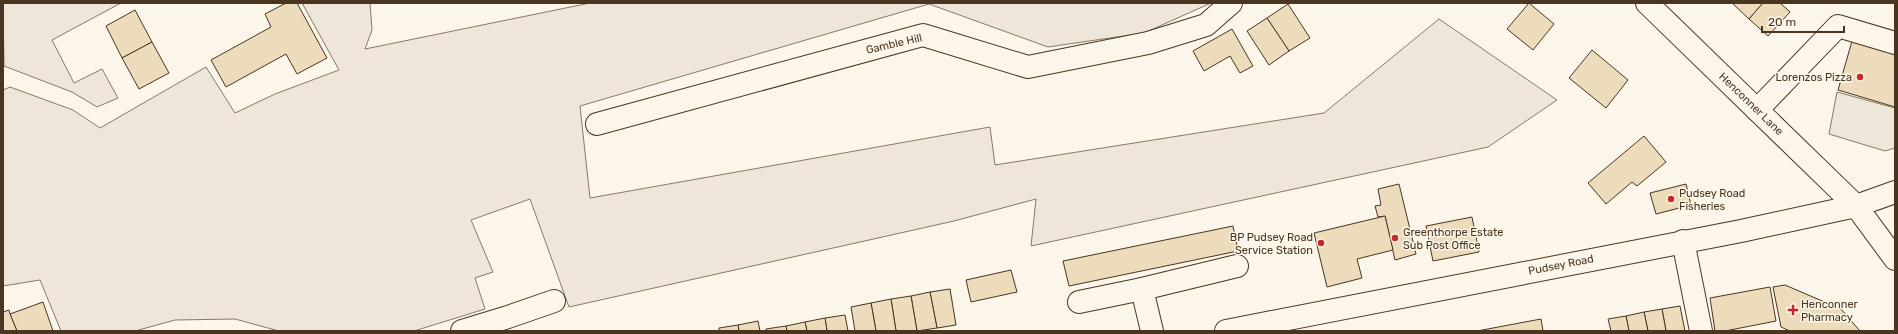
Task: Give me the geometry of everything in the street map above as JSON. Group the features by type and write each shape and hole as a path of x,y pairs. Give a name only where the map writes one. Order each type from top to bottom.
{"street":[{"name":"Gamble Hill","path":"597,124 923,35 1028,67 1148,43 1191,30 1206,25 1231,3"},
{"name":"Henconner Lane","path":"1647,3 1856,206 1895,259"},
{"path":"1757,110 1838,26 1895,43"},
{"name":"Pudsey Road","path":"1226,331 1683,241 1741,231 1856,206 1895,192"},
{"path":"1683,241 1701,331"},
{"path":"1079,302 1142,289 1237,266"},
{"path":"1142,289 1152,331"},
{"path":"462,331 554,301"}],"shaded area":[{"path":"3,3 121,3 52,40 74,83 102,69 118,98 97,107 72,92 4,66"},
{"path":"302,3 370,3 372,30 365,49 590,3 1211,3 1144,33 1048,47 929,4 580,106 590,198 990,127 995,165 1324,113 1439,19 1557,100 1488,147 1031,246 1036,199 954,221 569,307 530,199 471,220 493,272 475,278 485,309 414,331 279,331 235,319 175,320 135,331 61,331 40,280 3,286 3,90 10,87 73,110 100,128 206,67 235,113 275,94 339,70"},
{"path":"1837,92 1895,108 1895,148 1885,151 1829,134"}],"building":[{"path":"286,3 297,3 327,58 297,74 286,54 226,87 211,60 271,27 265,14"},
{"path":"1529,3 1554,24 1533,50 1507,29"},
{"path":"1732,3 1763,3 1749,19"},
{"path":"1763,3 1780,3 1790,12 1768,36 1749,19"},
{"path":"1288,4 1310,38 1289,51 1267,18"},
{"path":"135,10 152,42 122,58 106,26"},
{"path":"1267,18 1289,51 1269,65 1247,31"},
{"path":"1232,29 1253,66 1240,73 1230,56 1204,71 1193,51"},
{"path":"1852,41 1895,54 1895,107 1838,90"},
{"path":"152,42 169,73 139,89 122,58"},
{"path":"1592,50 1628,80 1606,108 1569,78"},
{"path":"1644,136 1666,162 1637,186 1632,182 1606,204 1588,183"},
{"path":"1399,184 1416,254 1395,260 1385,216 1378,217 1375,206 1381,205 1378,189"},
{"name":"Pudsey Road Fisheries","path":"1686,184 1691,205 1656,214 1650,193"},
{"path":"1385,216 1393,250 1357,259 1362,278 1327,287 1314,233"},
{"path":"1472,217 1479,252 1433,261 1426,226"},
{"path":"1233,226 1238,251 1069,286 1063,261"},
{"path":"1011,270 1017,292 971,302 966,280"},
{"path":"1785,285 1841,309 1860,331 1790,331 1781,327 1773,287"},
{"path":"1770,287 1776,321 1725,331 1715,331 1710,298"},
{"path":"950,289 956,325 937,328 930,292"},
{"path":"930,292 937,328 917,331 911,296"},
{"path":"911,296 917,331 896,331 891,299"},
{"path":"891,299 896,331 876,331 871,303"},
{"path":"43,302 53,331 17,331 10,314"},
{"path":"871,303 876,331 855,331 851,307"},
{"path":"1680,306 1685,331 1666,331 1662,309"},
{"path":"1662,309 1666,331 1648,331 1644,312"},
{"path":"9,310 17,331 3,331 3,312"},
{"path":"1644,312 1648,331 1629,331 1626,316"},
{"path":"845,315 848,331 827,331 825,318"},
{"path":"1626,316 1629,331 1611,331 1608,319"},
{"path":"825,318 827,331 807,331 805,322"},
{"path":"1541,319 1543,331 1477,331"},
{"path":"758,321 760,331 739,331 738,325"},
{"path":"805,322 807,331 787,331 786,326"},
{"path":"738,325 739,331 719,331 719,328"},
{"path":"786,326 787,331 766,331 766,329"}],"place":[{"name":"Lorenzos Pizza","path":"1860,77"},
{"name":"Pudsey Road Fisheries","path":"1671,199"},
{"name":"Greenthorpe Estate Sub Post Office","path":"1395,238"},
{"name":"BP Pudsey Road Service Station","path":"1321,243"},
{"name":"Henconner Pharmacy","path":"1793,310"}]}
